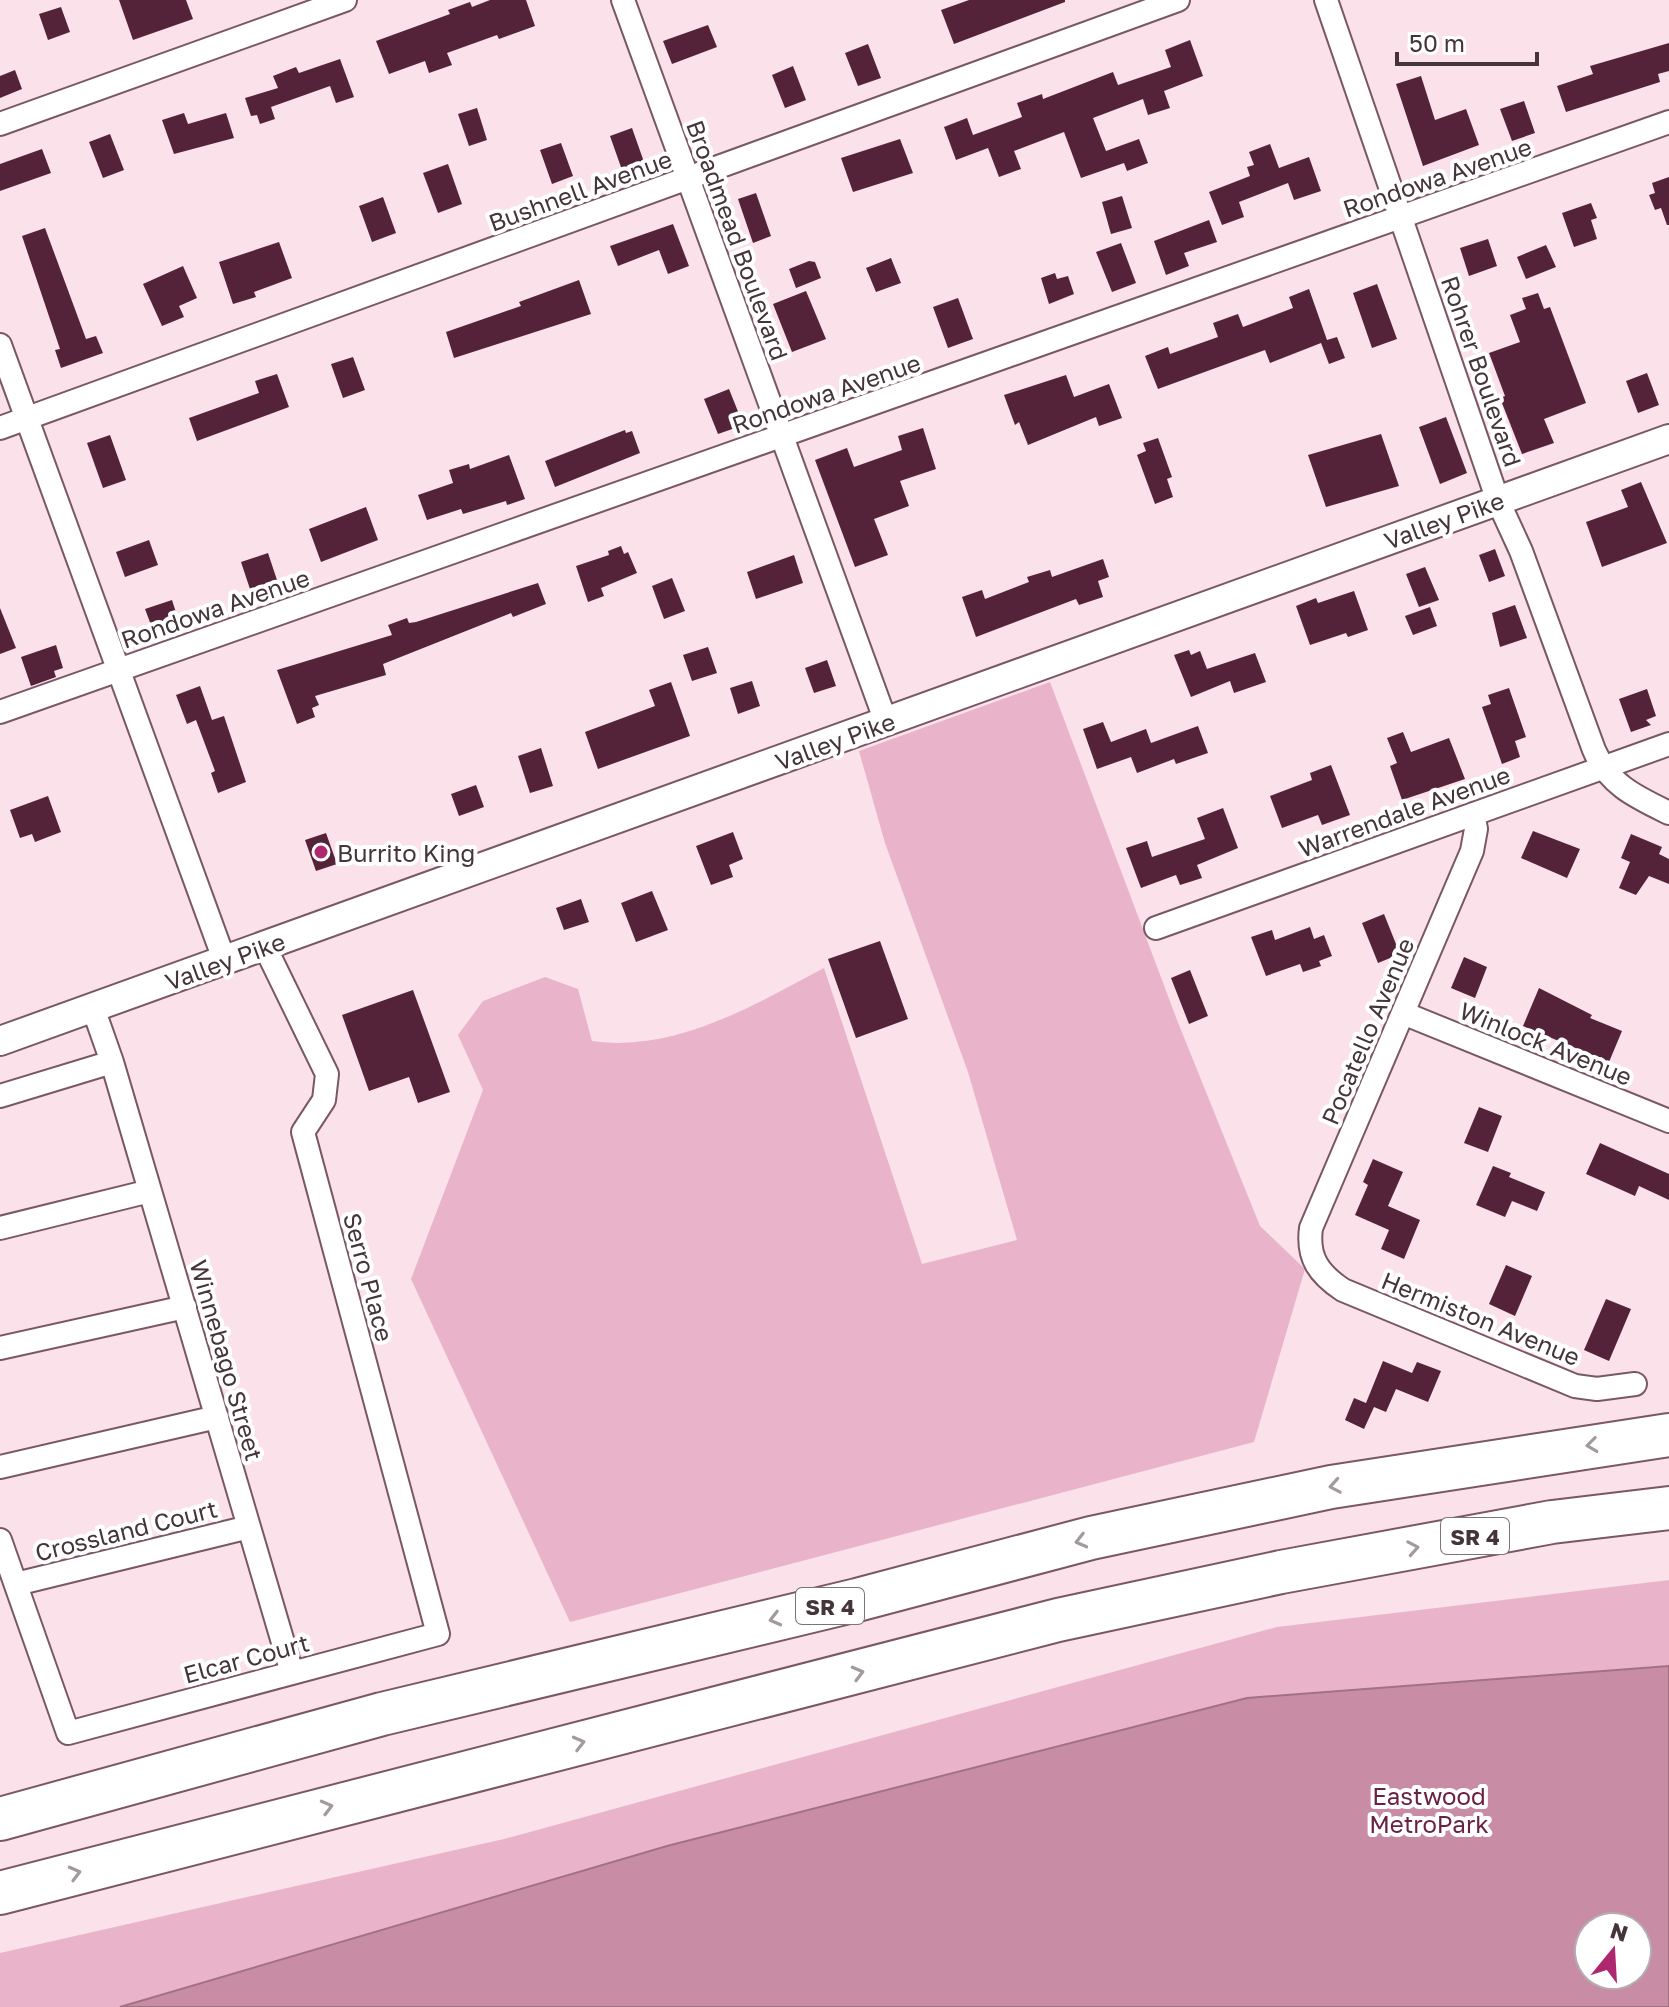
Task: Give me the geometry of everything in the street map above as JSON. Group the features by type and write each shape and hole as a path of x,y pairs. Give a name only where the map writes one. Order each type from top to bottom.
{"highway":[{"name":"SR 4","path":"0,1819 382,1714 857,1600 1091,1538 1331,1487 1669,1435"},
{"name":"SR 4","path":"0,1893 1058,1620 1281,1572 1552,1522 1669,1508"}],"street":[{"path":"0,124 345,0"},
{"name":"Broadmead Boulevard","path":"623,0 886,722"},
{"name":"Bushnell Avenue","path":"0,428 1178,0"},
{"name":"Rohrer Boulevard","path":"1326,0 1498,501 1521,551 1601,768 1631,795 1669,813"},
{"name":"Rondowa Avenue","path":"0,712 1669,122"},
{"path":"0,345 225,962"},
{"name":"Valley Pike","path":"0,1041 1669,439"},
{"name":"Warrendale Avenue","path":"1156,928 1669,744"},
{"name":"Pocatello Avenue","path":"1318,1268 1311,1255 1311,1228 1472,851 1476,829 1473,814"},
{"name":"Serro Place","path":"265,947 327,1074 324,1100 303,1132 438,1634"},
{"name":"Winnebago Street","path":"93,1008 112,1062 292,1673"},
{"name":"Winlock Avenue","path":"1403,1013 1669,1121"},
{"path":"0,1096 112,1062"},
{"path":"0,1228 150,1191"},
{"name":"Hermiston Avenue","path":"1318,1268 1343,1290 1575,1386 1597,1389 1635,1384"},
{"path":"0,1348 185,1307"},
{"path":"0,1467 217,1417"},
{"name":"Crossland Court","path":"16,1584 249,1527"},
{"path":"0,1540 16,1584"},
{"name":"Elcar Court","path":"16,1584 68,1733 438,1634"}],"green space":[{"path":"1050,682 1177,1020 1260,1226 1305,1269 1254,1442 570,1622 411,1279 483,1090 458,1035 483,1001 545,977 578,989 592,1041 623,1043 653,1040 713,1023 824,968 922,1264 1017,1240 968,1072 885,843 859,751"},
{"name":"Eastwood MetroPark","path":"1669,1580 1669,2007 0,2007 0,1953 504,1839 1277,1627"}],"shaded area":[{"name":"Eastwood MetroPark","path":"1669,1666 1669,2007 120,2007 667,1846 1247,1698"}],"building":[{"path":"119,0 186,0 193,19 133,40"},
{"path":"490,0 526,0 535,26 499,39 497,35 447,53 452,65 429,73 425,61 389,74 376,41 450,14 448,10 470,2 472,7"},
{"path":"969,0 1065,2 954,44 941,10"},
{"path":"61,7 70,32 48,40 39,14"},
{"path":"708,25 717,47 672,64 663,41"},
{"path":"1190,40 1203,76 1164,91 1170,108 1148,115 1143,99 1093,118 1106,151 1139,139 1148,163 1127,171 1124,163 1081,178 1064,132 1014,151 1021,169 999,177 988,148 956,160 944,127 967,118 973,135 1022,117 1017,103 1042,94 1043,99 1113,72 1118,85 1171,67 1165,50"},
{"path":"1669,43 1669,71 1658,74 1660,82 1566,112 1557,86 1593,74 1590,66"},
{"path":"868,44 881,78 858,86 845,53"},
{"path":"340,59 354,97 336,103 330,86 271,107 275,119 260,124 257,115 251,116 245,98 278,88 273,76 296,67 299,73"},
{"path":"793,66 806,100 785,108 772,75"},
{"path":"15,70 22,89 0,98 0,76"},
{"path":"1421,76 1435,120 1466,109 1479,145 1423,166 1396,84"},
{"path":"1524,101 1535,133 1512,141 1500,109"},
{"path":"477,108 487,140 469,146 458,114"},
{"path":"184,113 188,124 226,113 234,138 174,154 162,120"},
{"path":"632,128 644,162 622,170 610,136"},
{"path":"110,134 124,170 103,178 89,142"},
{"path":"900,139 913,173 853,192 841,158"},
{"path":"561,143 573,176 552,184 540,150"},
{"path":"1270,144 1279,168 1309,157 1321,191 1294,200 1288,183 1239,202 1244,217 1222,225 1209,192 1250,176 1247,167 1254,165 1249,152"},
{"path":"42,149 51,173 0,191 0,164"},
{"path":"448,164 462,204 438,213 423,173"},
{"path":"1669,177 1667,225 1661,208 1655,210 1649,195 1655,193 1652,183"},
{"path":"756,193 771,236 753,243 738,199"},
{"path":"1122,196 1132,228 1111,234 1102,202"},
{"path":"383,197 396,233 372,242 359,206"},
{"path":"1591,203 1597,218 1591,220 1597,239 1574,247 1562,213"},
{"path":"1209,220 1217,242 1184,253 1189,266 1166,275 1154,241"},
{"path":"673,224 689,266 668,274 659,250 618,266 610,246"},
{"path":"45,228 86,339 96,336 103,353 61,368 55,350 60,349 22,236"},
{"path":"1488,239 1497,266 1469,276 1460,248"},
{"path":"279,242 292,278 254,292 256,297 233,304 219,262"},
{"path":"1121,243 1136,283 1112,292 1096,252"},
{"path":"1546,245 1556,267 1526,279 1517,257"},
{"path":"891,258 901,283 876,292 866,268"},
{"path":"809,261 815,262 821,278 796,288 789,269"},
{"path":"183,266 197,298 179,306 184,317 162,326 143,284"},
{"path":"1055,273 1057,279 1068,276 1074,294 1049,304 1041,278"},
{"path":"579,280 591,314 454,358 446,332 521,306 519,302"},
{"path":"1377,284 1397,339 1372,348 1353,293"},
{"path":"1309,289 1327,340 1337,337 1345,358 1329,364 1321,343 1270,363 1265,350 1158,389 1145,356 1168,347 1170,354 1218,337 1213,323 1238,314 1243,327 1293,308 1289,297"},
{"path":"806,291 826,339 792,352 773,304"},
{"path":"1538,293 1544,309 1550,307 1586,403 1544,419 1554,443 1522,454 1500,398 1505,396 1489,353 1520,342 1510,315 1526,309 1522,298"},
{"path":"958,298 973,339 948,348 933,307"},
{"path":"353,357 365,390 343,398 331,364"},
{"path":"1647,373 1659,405 1638,413 1626,381"},
{"path":"277,374 289,407 197,441 189,418 259,393 255,381"},
{"path":"1066,375 1074,397 1109,384 1122,418 1099,426 1096,417 1028,445 1019,422 1015,425 1004,395"},
{"path":"729,389 741,419 734,422 738,427 718,434 704,399"},
{"path":"1446,417 1467,473 1440,484 1419,427"},
{"path":"923,428 936,469 900,481 909,506 874,519 888,555 855,567 815,460 847,448 854,467 902,450 898,436"},
{"path":"625,430 626,433 632,431 640,453 555,487 545,461"},
{"path":"1381,434 1399,486 1326,507 1308,455"},
{"path":"110,435 126,480 103,488 87,443"},
{"path":"1158,438 1172,477 1167,479 1173,497 1155,504 1137,455 1146,451 1143,443"},
{"path":"509,455 525,499 507,505 506,501 463,514 461,509 427,520 418,495 453,483 449,470 469,464 470,469"},
{"path":"1641,482 1667,543 1602,567 1586,522 1628,507 1621,490"},
{"path":"366,507 378,540 321,562 309,529"},
{"path":"149,540 158,565 125,577 116,552"},
{"path":"621,546 624,554 628,552 637,573 601,588 604,596 588,602 576,566 609,555 608,551"},
{"path":"1495,549 1505,576 1489,582 1479,555"},
{"path":"268,553 277,580 250,589 241,562"},
{"path":"794,555 803,583 756,599 747,572"},
{"path":"1103,559 1109,577 1098,581 1103,597 1079,605 1076,599 976,637 962,597 982,590 985,599 1029,582 1027,577 1050,570 1052,577"},
{"path":"1425,567 1439,600 1419,607 1406,574"},
{"path":"672,578 685,611 664,619 652,586"},
{"path":"538,583 546,604 513,617 511,613 383,664 386,675 315,696 319,705 312,708 315,717 297,724 277,670 392,635 388,625 407,618 409,623 416,622"},
{"path":"1354,591 1368,630 1348,637 1346,633 1310,645 1296,606 1316,598 1318,603"},
{"path":"172,600 180,625 154,633 145,609"},
{"path":"1515,605 1527,638 1500,647 1492,613"},
{"path":"1430,607 1437,626 1413,635 1405,616"},
{"path":"0,608 16,648 0,654"},
{"path":"56,645 63,668 54,671 56,677 31,686 21,657"},
{"path":"708,647 717,673 692,681 683,655"},
{"path":"1189,650 1191,655 1200,651 1207,669 1255,653 1266,682 1234,693 1230,681 1191,697 1174,655"},
{"path":"827,660 836,686 814,693 805,668"},
{"path":"752,681 760,706 738,714 730,688"},
{"path":"671,682 690,736 598,769 585,732 655,706 649,690"},
{"path":"200,686 212,720 224,716 246,782 218,793 211,773 215,771 196,720 187,724 176,695"},
{"path":"1509,688 1526,737 1515,741 1520,757 1502,764 1482,707 1491,704 1488,695"},
{"path":"1647,689 1656,716 1646,720 1651,725 1631,732 1619,699"},
{"path":"1103,722 1111,742 1146,729 1151,743 1198,726 1208,753 1176,764 1174,759 1137,773 1131,757 1097,769 1083,729"},
{"path":"1403,732 1411,752 1449,738 1465,779 1402,800 1390,766 1397,763 1387,738"},
{"path":"541,748 553,786 530,793 518,756"},
{"path":"1331,765 1350,815 1322,825 1318,815 1282,828 1270,796 1312,780 1310,773"},
{"path":"476,785 484,807 459,816 451,794"},
{"path":"48,796 61,832 35,842 32,834 20,838 10,810"},
{"path":"1223,808 1238,848 1197,865 1202,878 1180,885 1176,875 1141,888 1126,848 1147,841 1152,857 1205,839 1197,818"},
{"path":"1533,831 1580,849 1567,878 1521,858"},
{"path":"733,832 743,859 729,865 733,877 711,885 696,846"},
{"name":"Burrito King","path":"326,833 337,864 316,871 305,840"},
{"path":"1631,834 1662,847 1659,854 1669,859 1669,884 1649,876 1636,895 1619,888 1630,862 1621,858"},
{"path":"652,891 668,930 636,942 621,903"},
{"path":"581,899 589,922 564,930 556,908"},
{"path":"1384,914 1400,954 1378,963 1362,923"},
{"path":"1310,927 1314,939 1324,935 1332,956 1319,961 1321,966 1303,972 1300,964 1266,976 1251,937 1272,930 1275,940"},
{"path":"880,941 908,1019 856,1038 828,959"},
{"path":"1464,957 1487,967 1475,998 1451,988"},
{"path":"1190,970 1208,1016 1189,1024 1171,978"},
{"path":"1539,988 1592,1015 1590,1018 1622,1031 1609,1062 1523,1026"},
{"path":"413,990 450,1092 418,1103 409,1077 369,1091 342,1015"},
{"path":"1479,1107 1502,1116 1488,1152 1464,1143"},
{"path":"1600,1143 1669,1174 1669,1200 1639,1186 1635,1196 1586,1174"},
{"path":"1373,1159 1403,1172 1388,1206 1420,1220 1404,1259 1381,1249 1389,1230 1355,1215 1368,1185 1363,1182"},
{"path":"1493,1166 1511,1173 1509,1177 1545,1192 1537,1211 1512,1201 1505,1217 1476,1205"},
{"path":"1506,1265 1532,1276 1515,1316 1489,1304"},
{"path":"1606,1299 1631,1309 1609,1361 1584,1350"},
{"path":"1383,1361 1412,1373 1417,1362 1441,1371 1428,1402 1396,1389 1386,1412 1374,1407 1364,1429 1345,1420 1354,1398 1366,1403"}],"place":[{"name":"Burrito King","path":"321,852"}]}
